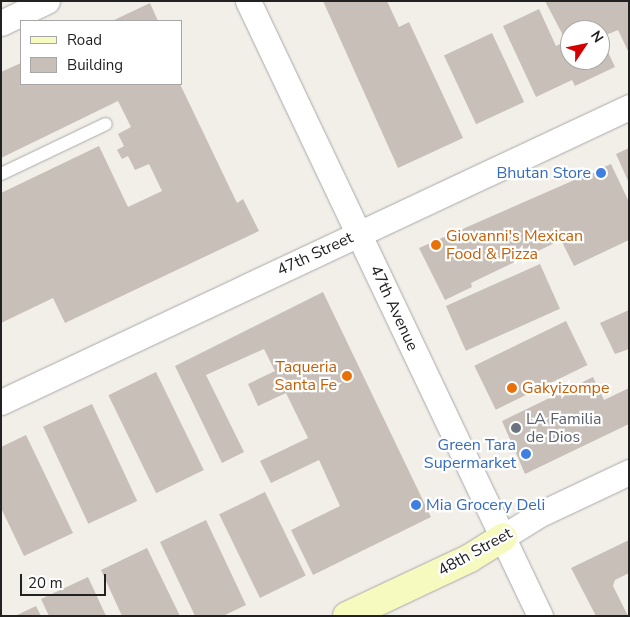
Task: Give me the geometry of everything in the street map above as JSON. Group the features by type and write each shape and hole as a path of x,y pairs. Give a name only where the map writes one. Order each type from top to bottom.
{"street":[{"path":"1,23 47,1"},
{"name":"47th Avenue","path":"248,1 540,616"},
{"name":"47th Street","path":"1,402 629,107"},
{"name":"48th Street","path":"347,616 470,558 536,516 629,472"}],"lane":[{"path":"1,174 106,124"}],"building":[{"path":"323,1 387,1 399,27 409,22 463,138 398,168"},
{"path":"545,1 629,1 629,53 618,30 610,33 610,20 560,20 560,30"},
{"path":"150,3 158,20 114,20"},
{"path":"539,9 556,46 560,44 560,70 609,70 575,86 572,80 536,97 503,26"},
{"path":"492,33 524,102 476,124 444,55"},
{"path":"610,56 615,67 610,69"},
{"path":"20,63 20,85 180,85 237,203 243,199 259,231 65,323 53,298 1,323 1,193 99,146 128,207 162,191 149,164 135,170 128,156 122,159 117,150 124,146 118,134 131,127 118,101 1,158 1,72"},
{"path":"629,148 629,183 616,154"},
{"path":"611,164 629,202 629,240 574,266 561,240 471,283 472,287 445,300 419,248"},
{"path":"540,264 560,309 466,351 446,306"},
{"path":"323,292 431,517 313,575 291,530 340,506 319,460 271,483 260,461 308,438 286,393 258,406 248,384 275,371 264,349 206,375 244,452 222,463 175,366"},
{"path":"629,310 629,349 615,354 600,323"},
{"path":"566,321 587,365 496,410 474,366"},
{"path":"156,372 204,470 156,493 108,395"},
{"path":"593,377 604,400 629,388 629,424 525,474 502,421"},
{"path":"92,404 137,501 88,524 43,427"},
{"path":"26,435 73,533 24,556 1,508 1,447"},
{"path":"265,492 306,576 260,598 219,514"},
{"path":"206,520 246,605 223,616 195,616 160,542"},
{"path":"629,540 629,573 615,580 613,586 628,616 596,616 571,568"},
{"path":"147,548 180,616 122,616 101,570"},
{"path":"88,577 106,616 49,616 41,599"},
{"path":"36,606 41,616 15,616"}],"place":[{"name":"Bhutan Store","path":"601,173"},
{"name":"Giovanni's Mexican Food & Pizza","path":"436,245"},
{"name":"Taqueria Santa Fe","path":"347,376"},
{"name":"Gakyizompe","path":"512,388"},
{"name":"LA Familia de Dios","path":"516,428"},
{"name":"Green Tara Supermarket","path":"526,454"},
{"name":"Mia Grocery Deli","path":"416,505"}]}
